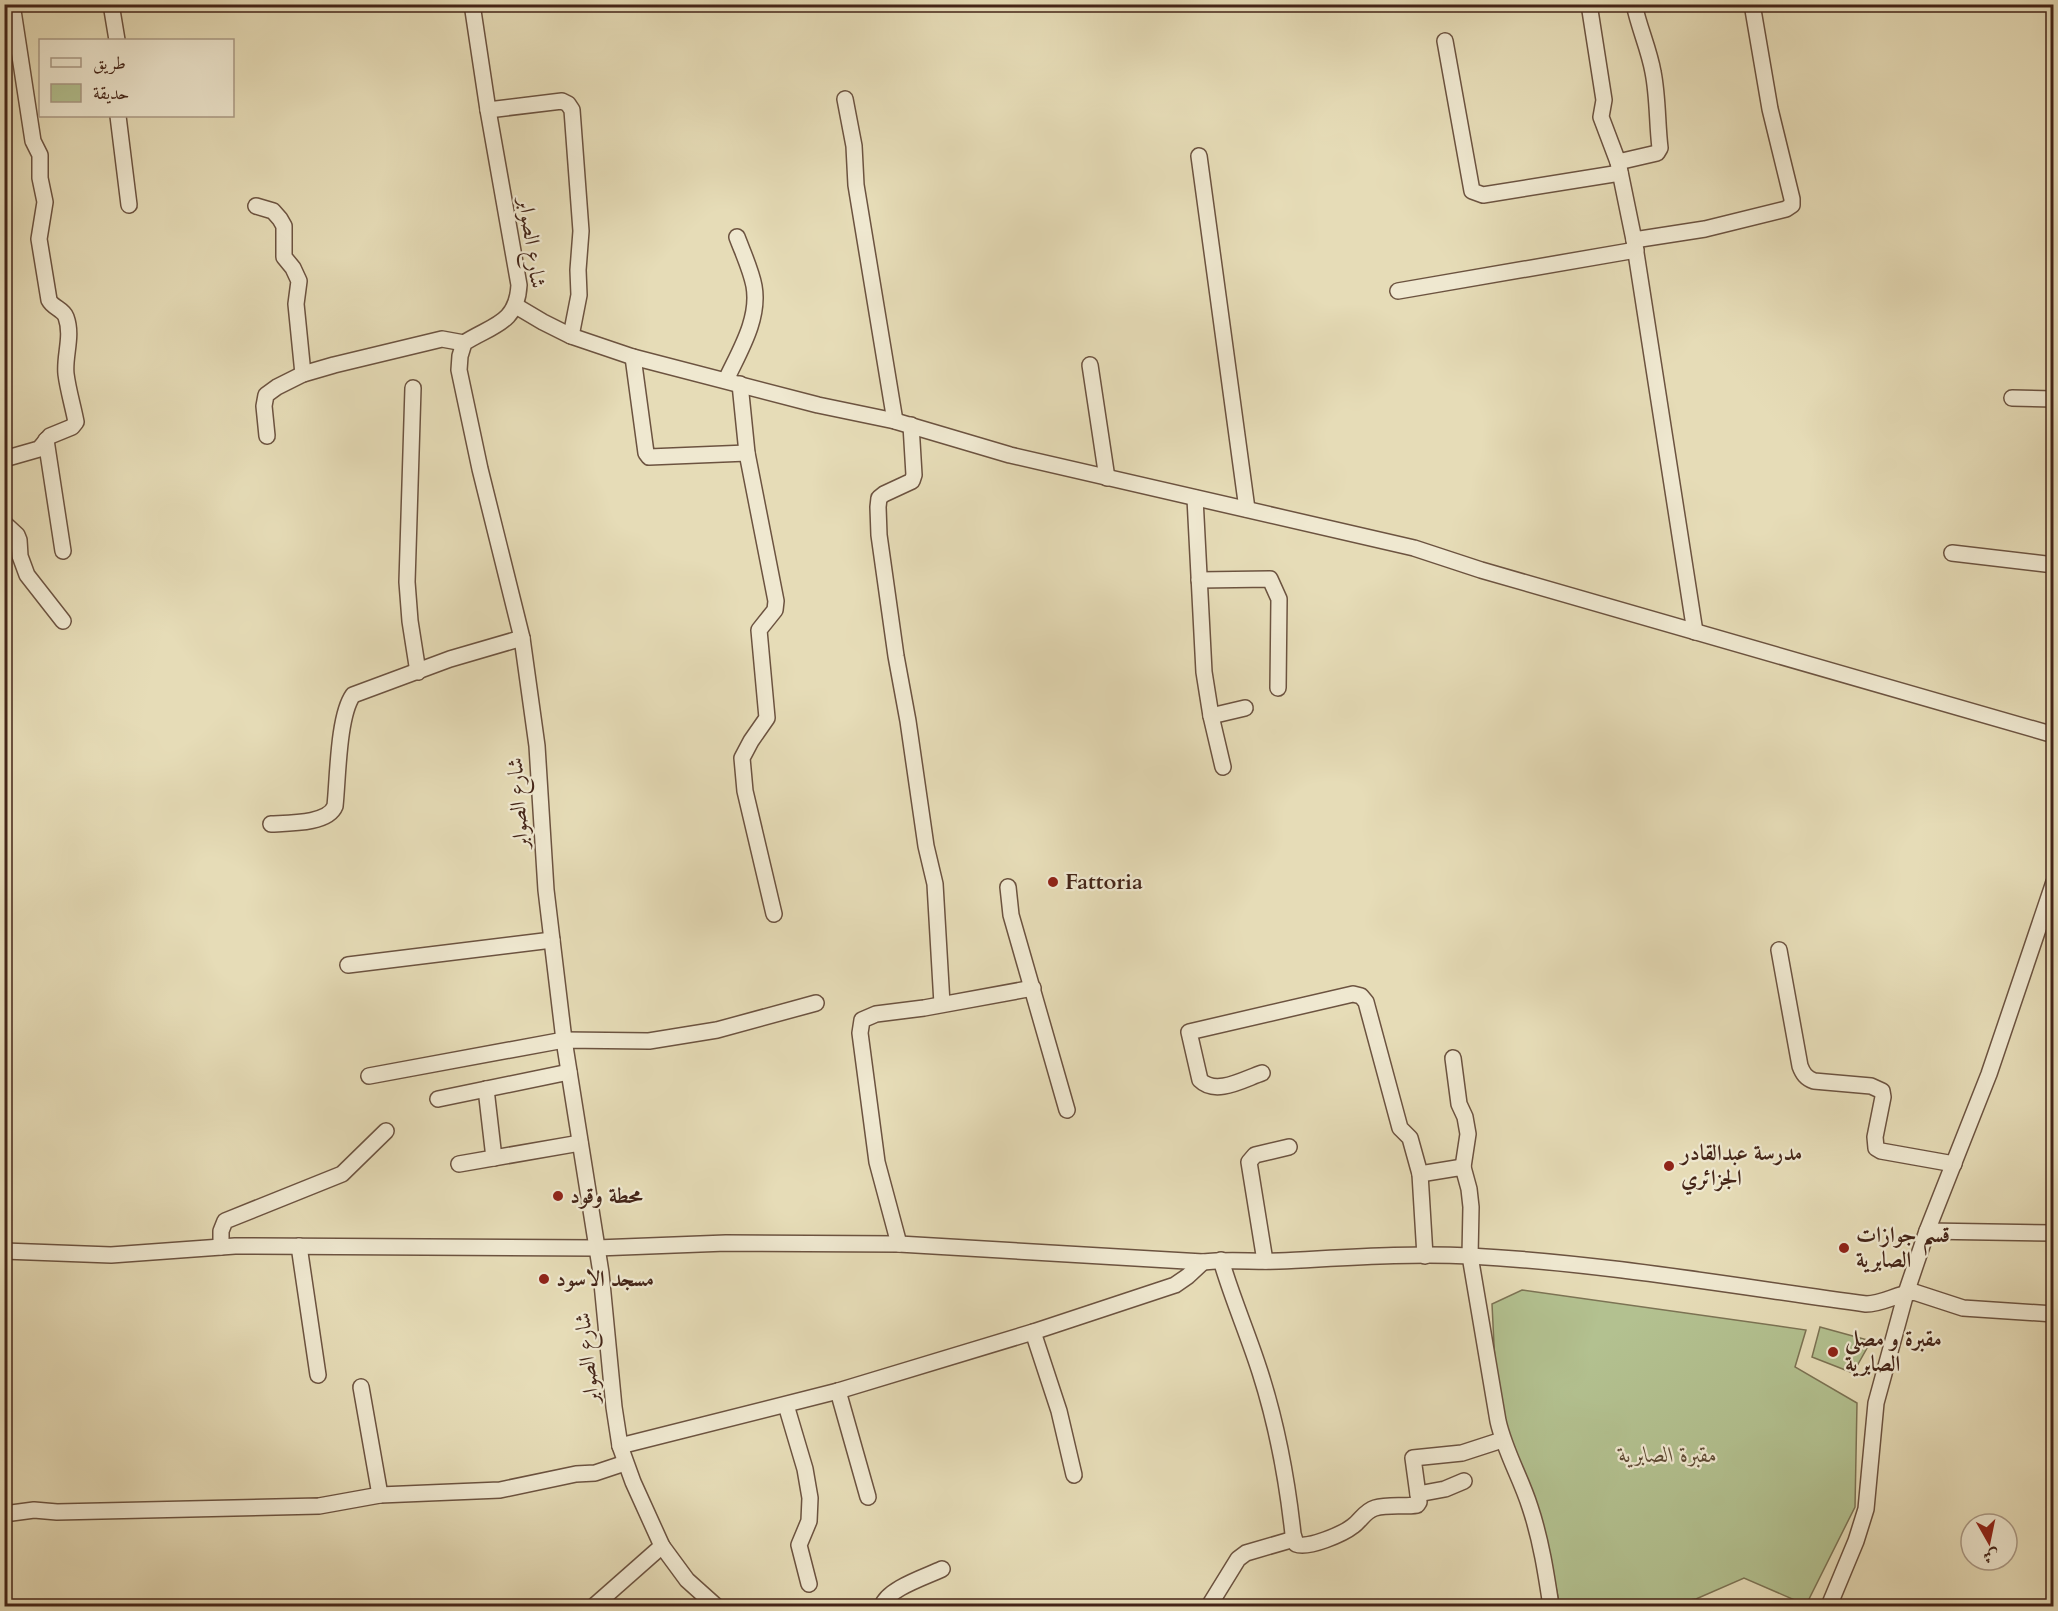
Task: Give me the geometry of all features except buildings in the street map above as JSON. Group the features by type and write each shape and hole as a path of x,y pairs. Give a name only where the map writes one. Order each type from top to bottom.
{"street":[{"path":"4,459 39,449 50,436 72,428 75,424 66,372 69,345 66,317 53,307 49,300 40,245 40,232 45,212 40,160 33,141 12,4"},
{"path":"111,4 117,39"},
{"name":"شارع الصوابر","path":"472,4 519,285 516,306 509,316 464,343 459,370 522,638 537,746 546,890 564,1040 597,1248 614,1407 625,1462 662,1546 687,1580 716,1606"},
{"path":"1589,4 1604,100 1601,117 1619,168 1635,245 1695,632"},
{"path":"1445,41 1472,191 1483,195 1619,168 1657,153 1660,148 1653,68 1634,4"},
{"path":"1398,291 1635,245 1786,209 1792,205 1770,109 1752,4"},
{"path":"845,99 854,146 856,185 895,421"},
{"path":"488,110 562,100 572,110 581,231 579,295 571,336"},
{"path":"118,117 129,205"},
{"path":"1199,156 1247,509"},
{"path":"256,206 273,211 284,226 284,256 299,281 296,304 303,374"},
{"path":"737,237 754,285 755,304 733,382 776,601 775,610 759,630 767,718 742,758 745,791 774,914"},
{"path":"516,306 571,336 633,357 818,405 911,425 1010,456 1414,548 1481,570 2054,735"},
{"path":"267,436 264,406 266,395 303,374 442,339 464,343"},
{"path":"633,357 646,453 649,457 747,453"},
{"path":"1090,365 1107,478"},
{"path":"413,388 407,582 418,672"},
{"path":"2012,398 2054,399"},
{"path":"911,425 914,474 912,481 879,498 879,535 926,846 935,884 942,1004"},
{"path":"46,440 63,550"},
{"path":"1195,498 1204,672 1223,767"},
{"path":"4,523 17,535 20,556 27,575 63,621"},
{"path":"1952,553 2054,565"},
{"path":"1199,580 1270,579 1279,599 1278,688"},
{"path":"271,824 325,818 332,813 335,806 346,705 353,695 473,652 522,638"},
{"path":"1211,716 1245,708"},
{"path":"1829,1606 1856,1541 1866,1509 1875,1403 1906,1293 1927,1231 1989,1074 2054,882"},
{"path":"1008,887 1011,915 1067,1110"},
{"path":"348,964 552,940"},
{"path":"1779,950 1800,1066 1807,1078 1814,1081 1871,1086 1882,1091 1883,1097 1875,1137 1876,1148 1881,1151 1954,1164"},
{"path":"899,1244 877,1162 861,1020 876,1014 924,1008 1033,988"},
{"path":"1262,1073 1216,1088 1203,1083 1200,1080 1188,1032 1353,994 1361,996 1366,1002 1400,1128 1410,1138 1420,1174 1425,1256"},
{"path":"369,1076 564,1040 649,1041 717,1030 816,1003"},
{"path":"1454,1059 1460,1104 1466,1117 1468,1134 1463,1167 1471,1207 1470,1256 1502,1440 1530,1507 1538,1534 1551,1606"},
{"path":"438,1099 569,1072"},
{"path":"486,1089 494,1158"},
{"path":"220,1246 221,1231 225,1221 342,1174 386,1131"},
{"path":"459,1164 580,1143"},
{"path":"1265,1262 1249,1162 1255,1155 1289,1146"},
{"path":"1420,1174 1463,1167"},
{"path":"1927,1231 2054,1233"},
{"path":"4,1251 111,1255 220,1246 597,1248 726,1243 899,1244 1203,1262 1470,1256 1639,1273 1866,1304 1877,1304 1906,1293 1921,1294 1963,1308 2054,1314"},
{"path":"298,1246 318,1375"},
{"path":"1221,1260 1261,1375 1273,1417 1284,1464 1296,1544 1304,1546 1347,1530 1366,1513 1378,1507 1417,1505 1419,1502 1413,1458 1462,1453 1502,1440"},
{"path":"620,1446 838,1391 1033,1332 1175,1285 1203,1262"},
{"path":"1033,1332 1059,1411 1074,1475"},
{"path":"361,1388 380,1495"},
{"path":"838,1391 868,1497"},
{"path":"786,1405 806,1469 810,1498 809,1521 799,1545 809,1584"},
{"path":"4,1514 34,1510 57,1512 320,1506 380,1495 500,1490 576,1474 595,1473 625,1462"},
{"path":"1418,1494 1448,1488 1464,1481"},
{"path":"1209,1606 1238,1559 1246,1553 1294,1539"},
{"path":"594,1606 662,1546"},
{"path":"882,1606 884,1600 894,1591 942,1569"},
{"path":"687,1580 697,1606"}],"green space":[{"name":"مقبرة الصابرية","path":"1522,1290 1806,1330 1795,1367 1857,1403 1855,1507 1806,1605 1744,1578 1696,1599 1653,1606 1560,1606 1547,1546 1498,1425 1492,1304"},
{"path":"1820,1327 1871,1341 1853,1373 1812,1357"}],"place":[{"name":"Fattoria","path":"1053,882"},
{"name":"مدرسة عبدالقادر الجزائري","path":"1669,1166"},
{"name":"محطة وقود","path":"558,1196"},
{"name":"قسم جوازات الصابرية","path":"1844,1248"},
{"name":"مسجد الاسود","path":"544,1279"},
{"name":"مقبرة و مصلى الصابرية","path":"1833,1352"}]}
